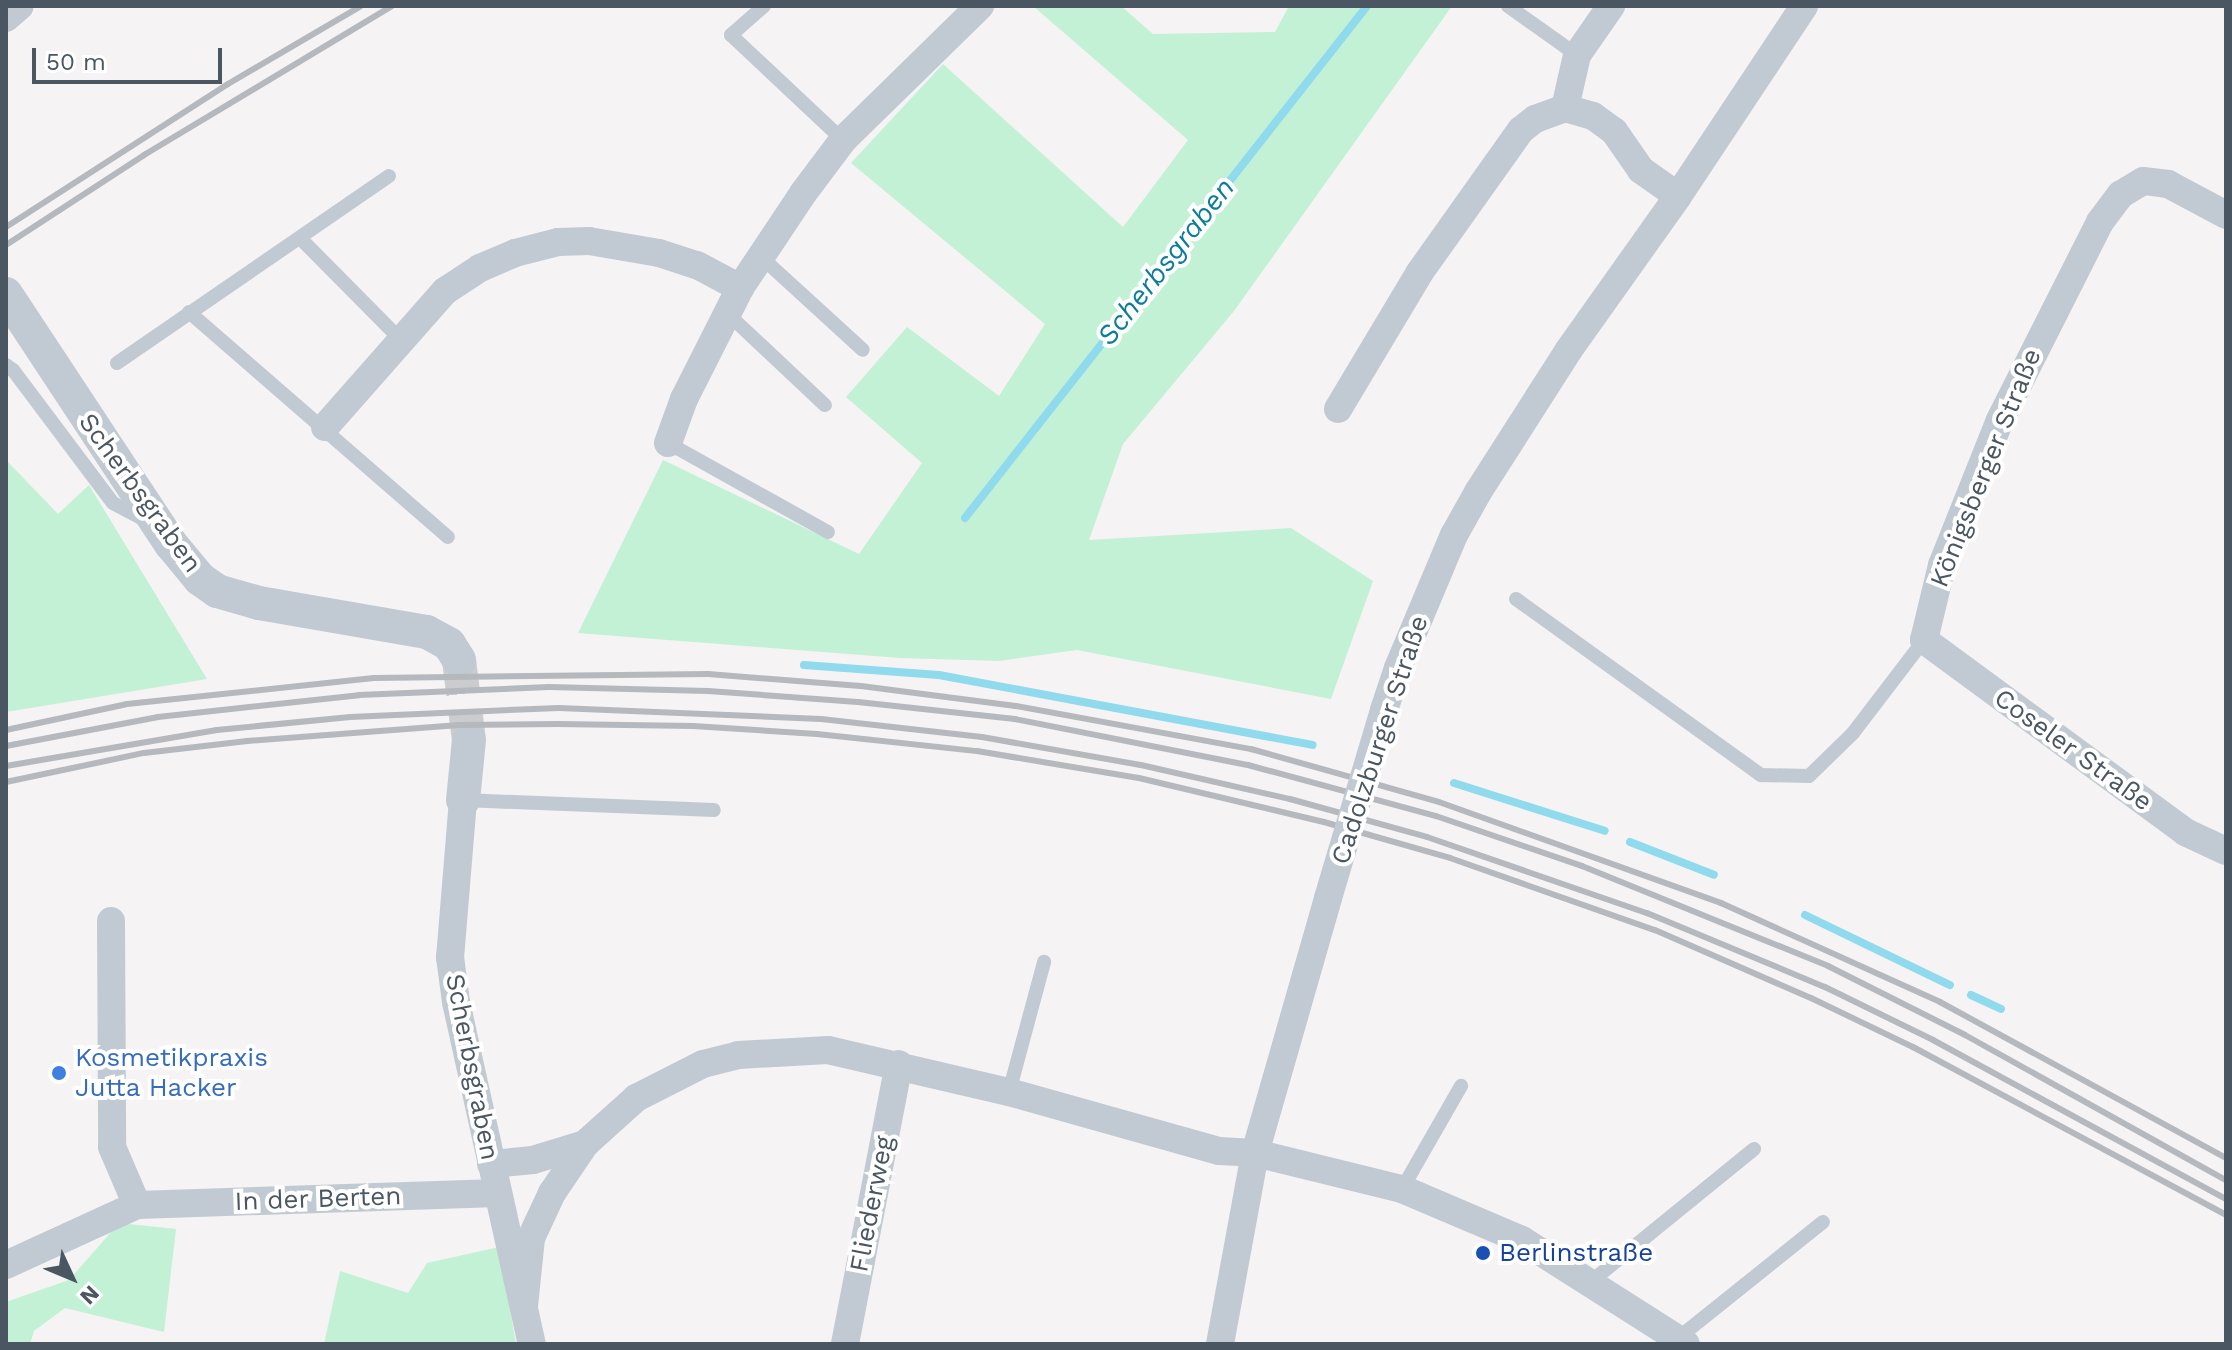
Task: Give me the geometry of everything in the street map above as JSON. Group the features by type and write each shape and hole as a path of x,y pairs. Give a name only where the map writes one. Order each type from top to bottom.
{"street":[{"path":"6,18 20,6"},
{"path":"668,443 684,399 740,288 760,256 843,140 980,6"},
{"path":"1565,108 1577,55 1611,6"},
{"name":"Cadolzburger Straße","path":"1220,1344 1255,1153 1328,898 1398,668 1454,535 1568,351 1678,196 1804,6"},
{"path":"1338,409 1420,272 1521,130 1550,111 1565,108 1593,116 1614,131 1641,170 1678,196"},
{"name":"Königsberger Straße","path":"1924,640 1942,565 2000,420 2100,222 2121,194 2143,181 2168,184 2226,215"},
{"path":"325,427 445,291 480,268 515,253 558,242 589,241 659,253 697,265 740,288"},
{"name":"Scherbsgraben","path":"6,294 159,527 190,568 217,591 259,603 427,632 449,644 459,660"},
{"name":"Coseler Straße","path":"1924,640 2185,832 2225,844"},
{"name":"Scherbsgraben","path":"469,740 450,957 456,1002 532,1344"},
{"path":"111,921 112,1147 137,1205"},
{"path":"524,1306 531,1238 552,1193 585,1144 636,1098 703,1064 738,1055 828,1050 899,1064 1009,1092 1219,1151 1255,1153 1402,1189 1522,1240 1681,1342"},
{"name":"Fliederweg","path":"845,1344 899,1064"},
{"path":"491,1164 533,1160 585,1144"},
{"name":"In der Berten","path":"6,1265 137,1205 498,1193"}],"lane":[{"path":"764,6 731,35 843,140"},
{"path":"1508,6 1577,55"},
{"path":"117,363 389,176"},
{"path":"300,238 400,339"},
{"path":"760,256 863,350"},
{"path":"189,312 448,537"},
{"path":"728,314 825,405"},
{"path":"6,365 13,370 113,503 159,527"},
{"path":"668,443 828,532"},
{"name":"Königsberger Straße","path":"1516,599 1761,775 1809,776 1853,733 1924,640"},
{"path":"463,800 714,810"},
{"path":"1009,1092 1044,962"},
{"path":"1402,1189 1461,1086"},
{"path":"1588,1284 1754,1149"},
{"path":"1681,1342 1823,1222"}],"green space":[{"path":"1033,6 1121,6 1153,34 1275,32 1289,6 1452,6 1234,311 1123,444 1089,540 1291,528 1373,581 1331,699 1077,650 999,661 900,658 578,633 663,460 859,554 922,463 846,397 907,327 999,396 1045,324 851,163 943,64 1123,227 1188,140"},
{"path":"6,460 58,514 89,485 207,679 6,712"},
{"path":"119,1223 176,1229 164,1332 65,1308 34,1331 30,1344 6,1344 6,1302 69,1280"},
{"path":"499,1247 516,1344 324,1344 340,1271 408,1293 427,1263"}],"waterway":[{"name":"Scherbsgraben","path":"965,518 1367,6"},
{"path":"804,665 939,675 1312,745"},
{"path":"1454,783 1605,831"},
{"path":"1630,842 1714,875"},
{"path":"1805,915 1950,985"},
{"path":"1971,995 2001,1009"}],"tunnel":[{"path":"459,660 469,740"}],"railway":[{"path":"6,227 228,84 361,6"},
{"path":"6,245 144,155 392,6"},
{"path":"6,730 127,704 374,678 708,674 861,686 1016,706 1251,749 1439,802 1721,903 1940,1002 2226,1158"},
{"path":"6,746 158,717 359,695 549,687 708,691 858,702 1015,719 1248,765 1436,816 1582,866 1828,966 1965,1035 2226,1180"},
{"path":"6,766 217,730 350,717 559,708 821,719 982,737 1141,765 1290,799 1427,837 1647,913 1825,987 1933,1040 2226,1199"},
{"path":"6,782 144,753 247,741 459,725 558,724 693,726 817,734 977,751 1139,778 1324,822 1450,858 1655,930 1811,998 1913,1047 2226,1215"}],"place":[{"name":"Kosmetikpraxis Jutta Hacker","path":"59,1073"},
{"name":"Berlinstraße","path":"1483,1253"}]}
